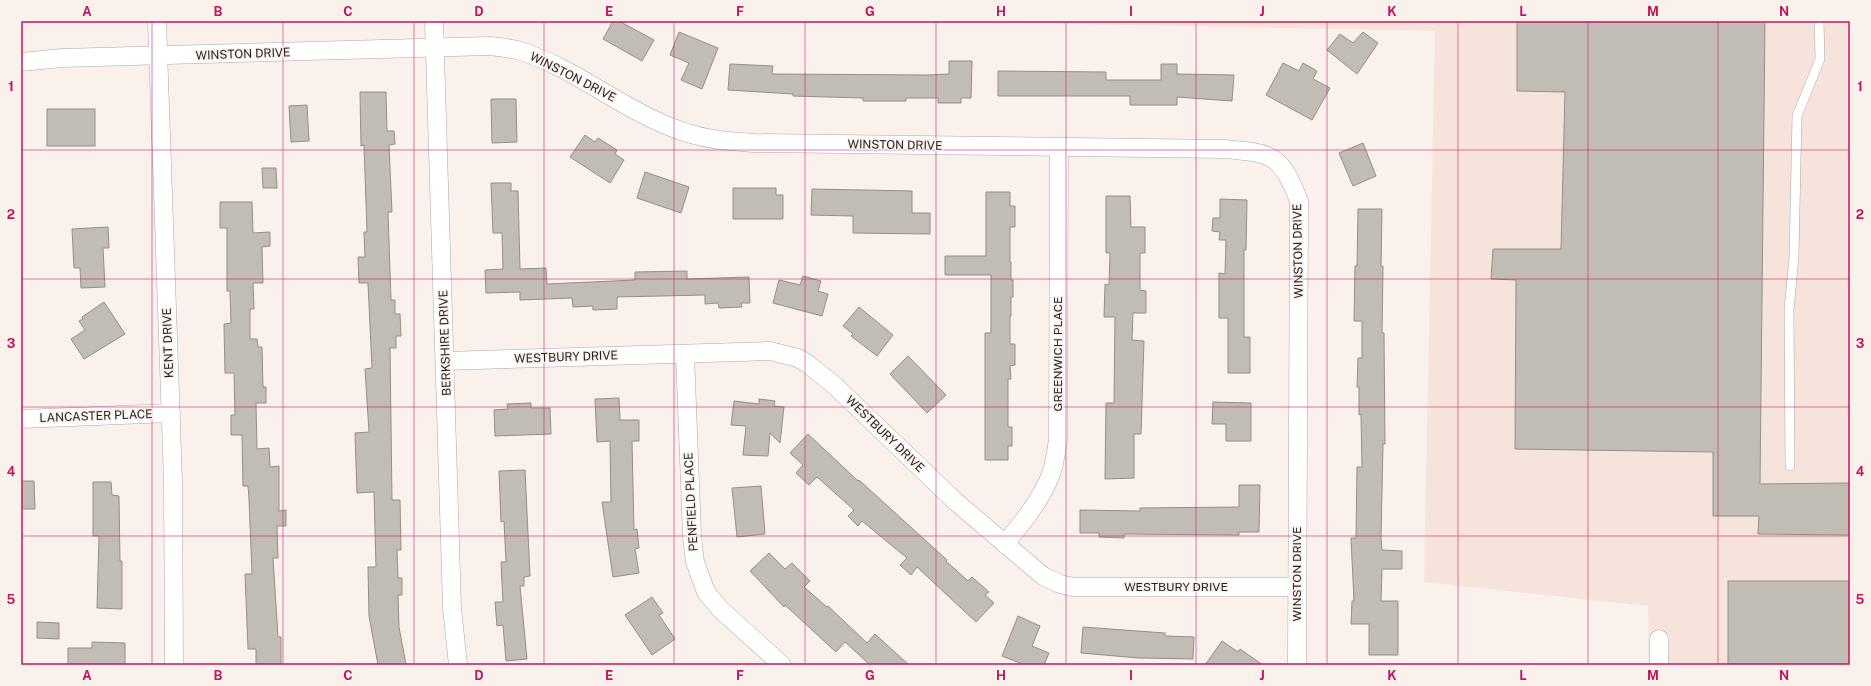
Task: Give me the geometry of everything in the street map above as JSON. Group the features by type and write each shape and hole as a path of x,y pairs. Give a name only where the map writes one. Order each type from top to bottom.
{"street":[{"name":"KENT DRIVE","path":"157,21 173,481 174,665"},
{"name":"BERKSHIRE DRIVE","path":"434,21 433,48 446,361 452,608 458,665"},
{"name":"WINSTON DRIVE","path":"21,62 62,58 490,46 515,50 538,57 660,122 687,133 713,140 754,143 1224,149 1259,152 1276,161 1283,167 1290,178 1299,201 1298,665"},
{"name":"GREENWICH PLACE","path":"1005,544 1030,513 1046,486 1052,472 1058,440 1059,148"},
{"name":"WESTBURY DRIVE","path":"446,361 770,351 798,358 808,364 835,386 956,502 1043,576 1060,584 1073,586 1297,587"},
{"name":"PENFIELD PLACE","path":"685,354 692,536 695,562 706,592 720,609 782,665"},
{"name":"LANCASTER PLACE","path":"21,419 170,413"},
{"path":"1659,639 1659,665"}],"lane":[{"path":"1790,466 1789,310 1794,257 1797,116 1820,59 1819,21"}],"shaded area":[{"path":"922,21 1850,21 1850,665 1649,665 1648,606 1424,582 1435,31"}],"building":[{"path":"613,21 619,21 654,40 642,61 603,39"},
{"path":"1517,21 1765,21 1760,484 1850,483 1850,535 1758,534 1759,516 1713,516 1713,452 1515,449 1516,280 1491,279 1493,249 1561,249 1565,92 1517,91"},
{"path":"679,32 718,48 702,89 681,80 689,63 670,55"},
{"path":"1363,32 1378,43 1357,74 1327,50 1340,34 1353,43"},
{"path":"949,61 972,61 971,98 961,98 961,103 938,103 938,98 906,98 906,101 863,101 863,98 793,96 793,94 728,90 730,64 773,66 772,74 927,75 949,74"},
{"path":"1283,63 1299,71 1303,63 1317,71 1313,79 1330,88 1312,120 1266,95"},
{"path":"1161,64 1177,64 1177,74 1234,75 1232,101 1177,97 1177,105 1130,105 1130,96 998,96 998,71 1106,72 1106,80 1161,80"},
{"path":"360,92 386,92 387,131 394,131 395,144 389,145 392,212 388,212 391,300 395,300 395,314 400,314 401,336 396,336 396,348 390,348 392,500 400,500 401,550 397,550 398,578 402,578 402,595 398,595 399,627 406,665 378,665 369,616 368,567 376,567 374,492 357,493 355,433 369,432 365,369 372,368 368,283 359,283 358,257 365,257 364,232 367,232 364,145 361,146"},
{"path":"491,99 516,99 517,142 492,143"},
{"path":"307,105 309,141 291,142 289,106"},
{"path":"47,109 95,109 95,146 47,146"},
{"path":"585,135 595,142 598,138 617,150 615,154 624,160 610,183 570,157"},
{"path":"1363,143 1376,176 1353,186 1339,153"},
{"path":"262,168 276,168 277,188 263,188"},
{"path":"645,172 689,187 681,213 637,198"},
{"path":"491,183 511,183 511,191 518,191 520,269 546,268 547,284 635,280 635,272 687,271 687,279 749,277 750,303 741,303 742,307 719,308 718,303 705,304 705,295 617,297 617,309 593,310 593,306 573,307 572,298 520,300 520,292 486,293 485,270 503,269 502,233 493,233"},
{"path":"733,188 776,188 776,195 783,195 783,219 733,219"},
{"path":"812,189 912,191 912,213 930,213 930,234 853,233 853,216 811,215"},
{"path":"986,192 1010,192 1010,206 1015,206 1015,227 1010,227 1010,262 1011,280 1013,280 1013,297 1011,297 1010,344 1015,344 1015,365 1010,366 1011,379 1008,379 1008,427 1012,427 1012,446 1008,446 1008,460 985,460 985,333 991,333 991,275 945,275 945,256 986,256"},
{"path":"1106,196 1130,196 1131,227 1145,227 1145,253 1140,253 1140,290 1146,291 1146,313 1133,313 1132,340 1144,341 1141,434 1134,434 1134,478 1105,479 1106,403 1114,403 1115,317 1104,317 1105,284 1109,285 1110,253 1106,253"},
{"path":"1220,199 1247,200 1246,250 1244,250 1244,337 1250,337 1250,373 1228,373 1228,318 1219,318 1219,273 1225,274 1226,240 1219,240 1220,232 1212,231 1213,218 1220,218"},
{"path":"220,202 252,202 253,233 270,232 270,246 262,247 263,283 253,283 254,309 250,309 250,339 257,339 258,347 262,347 263,387 266,387 266,403 256,403 257,449 269,448 270,467 279,466 279,511 286,510 286,526 277,526 278,558 273,558 278,637 281,637 281,665 256,665 256,649 248,649 245,574 252,574 249,499 248,486 243,486 242,435 231,435 231,415 235,415 234,373 225,373 224,324 231,323 230,291 227,291 227,228 220,228"},
{"path":"1358,209 1382,209 1381,266 1383,266 1382,333 1384,333 1385,444 1383,444 1381,538 1382,550 1402,551 1402,569 1382,569 1381,601 1398,601 1398,655 1369,655 1369,624 1351,624 1352,601 1354,601 1351,538 1356,538 1357,467 1362,467 1361,414 1359,415 1359,387 1357,387 1358,358 1362,358 1362,321 1354,321"},
{"path":"108,227 109,248 103,248 105,287 81,288 80,268 74,268 72,229"},
{"path":"803,276 821,281 818,291 828,294 822,316 773,303 779,280 800,285"},
{"path":"104,302 125,334 84,359 71,339 85,330 79,321 83,319 82,317"},
{"path":"859,307 893,335 877,356 851,336 853,334 843,326"},
{"path":"908,356 946,395 927,413 890,374"},
{"path":"619,398 620,420 639,420 639,441 632,441 634,530 637,529 639,548 635,549 639,573 613,577 602,502 611,502 610,441 597,442 595,399"},
{"path":"759,399 775,401 774,406 784,407 780,443 770,433 768,456 743,455 746,426 731,425 734,401 759,404"},
{"path":"1213,402 1251,403 1251,441 1226,441 1226,424 1212,424"},
{"path":"531,403 531,408 550,408 551,434 495,436 494,410 508,409 507,404"},
{"path":"808,434 858,481 859,480 947,560 946,561 968,581 972,577 989,592 985,595 994,603 976,622 917,567 911,575 900,565 907,558 862,521 858,526 848,516 854,510 817,477 809,485 796,473 803,465 790,453"},
{"path":"525,470 530,576 524,577 524,586 520,586 527,659 506,661 503,625 497,626 495,602 503,602 501,562 506,562 504,521 501,522 499,471"},
{"path":"21,481 34,481 35,509 21,509"},
{"path":"93,482 111,482 112,495 119,496 120,561 122,561 122,609 97,608 99,536 93,536"},
{"path":"1239,485 1260,485 1259,532 1239,532 1239,535 1124,534 1124,538 1099,537 1099,533 1080,533 1080,510 1140,511 1140,508 1239,507"},
{"path":"761,486 765,534 737,537 732,488"},
{"path":"769,553 785,569 792,563 810,581 804,587 827,607 828,606 867,643 875,634 909,665 870,665 845,642 836,652 785,605 784,607 750,571"},
{"path":"1728,581 1850,581 1850,665 1728,665"},
{"path":"652,597 663,613 659,615 675,639 652,655 625,615"},
{"path":"1018,616 1040,626 1032,646 1049,653 1044,665 1025,665 1002,656"},
{"path":"37,622 59,623 59,639 37,638"},
{"path":"1083,627 1165,633 1165,636 1194,637 1193,659 1139,658 1081,653"},
{"path":"1222,641 1238,652 1240,649 1263,665 1205,665"},
{"path":"92,642 125,643 125,665 68,665 68,648 92,648"}]}
